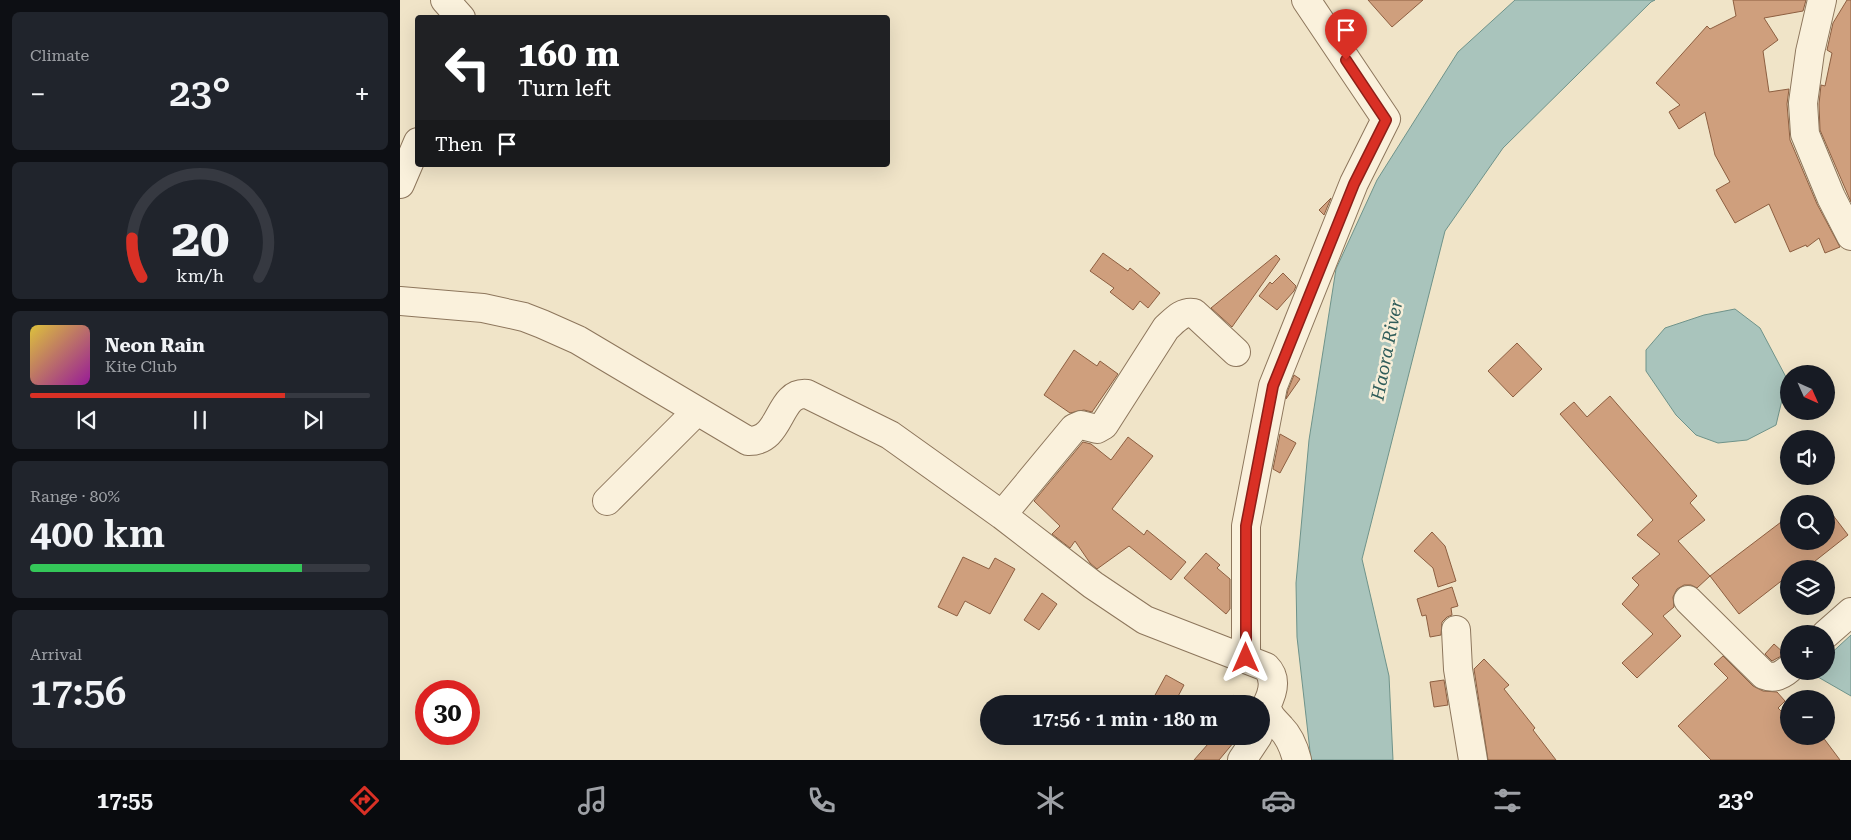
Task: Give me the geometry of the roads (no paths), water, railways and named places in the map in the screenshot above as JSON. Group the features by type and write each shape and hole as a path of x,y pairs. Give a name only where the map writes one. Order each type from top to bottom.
{"street":[{"path":"445,0 458,15"},
{"path":"1246,658 1246,526 1273,386 1354,184 1386,120 1306,0"},
{"path":"1822,0 1810,52 1803,103 1805,134 1831,197 1851,236"},
{"path":"400,184 415,149"},
{"path":"400,301 483,308 524,317 542,324 578,340 748,441 762,439 768,434 791,398 800,394 807,394 890,435 1002,515 1093,585 1145,620 1261,664 1272,675 1270,698"},
{"path":"1002,515 1074,428 1081,425 1097,429 1104,425 1166,328 1179,316 1185,313 1194,313 1236,352"},
{"path":"606,501 697,411"},
{"path":"1688,600 1764,675 1777,677 1780,675"},
{"path":"1835,626 1851,612"},
{"path":"1456,630 1458,669 1473,760"},
{"path":"1270,729 1282,728 1294,748 1297,760"},
{"path":"1242,760 1252,745"}],"water":[{"name":"Haora River","path":"1515,0 1655,0 1503,148 1445,231 1362,559 1389,676 1393,760 1311,760 1297,637 1296,583 1309,440 1336,269 1377,180 1458,52"},
{"path":"1735,309 1760,328 1780,366 1780,408 1776,425 1747,440 1718,443 1696,435 1676,415 1646,371 1646,350 1665,328 1704,315"},
{"path":"1851,635 1851,696 1823,680 1835,680 1835,650"}]}
